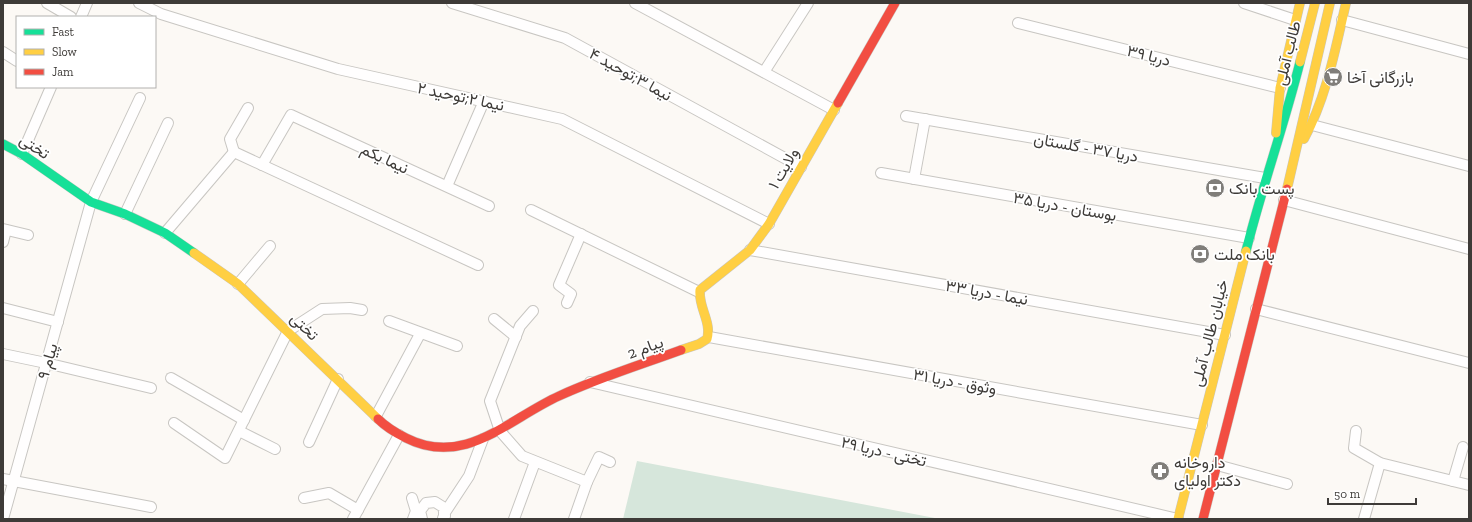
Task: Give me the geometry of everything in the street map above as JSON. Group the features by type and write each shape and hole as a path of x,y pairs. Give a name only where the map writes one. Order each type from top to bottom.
{"main road":[{"name":"ولایت ۱","path":"699,292 750,250 769,224 895,3"},
{"path":"1276,147 1276,115 1280,88 1300,3"},
{"name":"طالب آملی","path":"1288,111 1315,3"},
{"name":"طالب آملی","path":"1297,150 1330,3"},
{"path":"1203,519 1297,150 1312,125 1324,95 1346,3"},
{"name":"خیابان طالب آملی","path":"1178,519 1265,178 1288,111"},
{"name":"تختی","path":"3,144 22,154 91,202 125,214 165,233 238,284 376,416 408,441 432,447 445,448 483,439 500,431 542,404 590,382"},
{"path":"699,292 708,329 708,337"},
{"name":"پیام 2","path":"590,382 699,344 708,337"}],"street":[{"path":"47,3 69,16"},
{"path":"81,16 87,3"},
{"name":"نیما ۲;توحید ۲","path":"139,3 160,14 338,69 562,119 769,224"},
{"name":"نیما ۳;توحید ۴","path":"452,3 565,38 801,167"},
{"path":"635,3 834,110"},
{"path":"764,72 808,3"},
{"path":"1244,3 1295,20"},
{"path":"1342,20 1469,54"},
{"name":"دریا ۳۹","path":"1018,23 1280,88"},
{"path":"3,52 16,60"},
{"path":"22,154 51,88"},
{"name":"پیام ۹","path":"3,519 91,202 140,98"},
{"path":"484,101 447,186 489,206"},
{"path":"248,108 230,139 234,152 478,265"},
{"name":"نیما یکم","path":"262,165 291,115 447,186"},
{"name":"دریا ۳۷ - گلستان","path":"906,116 1265,178"},
{"path":"914,179 925,119"},
{"path":"125,214 168,123"},
{"path":"1312,125 1469,166"},
{"path":"165,233 234,152"},
{"name":"بوستان - دریا ۳۵","path":"881,173 1249,238"},
{"path":"1284,200 1469,248"},
{"path":"531,210 699,292"},
{"path":"3,242 4,229 28,234"},
{"path":"567,303 572,294 559,285 581,234"},
{"path":"238,284 270,246"},
{"name":"نیما - دریا ۳۳","path":"750,250 1225,335"},
{"path":"3,308 58,322"},
{"path":"174,423 224,458 239,431 288,331 322,309 350,308 362,310"},
{"path":"1256,309 1469,363"},
{"path":"532,311 520,326 490,401 500,431 522,456 587,482"},
{"path":"494,319 516,337"},
{"path":"388,321 420,334 457,346"},
{"path":"376,416 420,334"},
{"name":"وثوق - دریا ۳۱","path":"708,337 1202,424"},
{"path":"3,354 46,362 151,388"},
{"path":"171,378 244,420"},
{"path":"309,442 338,379"},
{"name":"تختی - دریا ۲۹","path":"590,382 1178,519"},
{"path":"239,431 275,450"},
{"path":"1356,431 1354,448 1380,463 1469,485"},
{"path":"304,498 329,493 355,515 399,435"},
{"path":"443,518 469,476 483,439"},
{"path":"1453,481 1463,447"},
{"path":"574,519 587,482 599,457 610,462"},
{"path":"514,519 535,462"},
{"path":"1364,519 1380,463"},
{"path":"1217,465 1287,484"},
{"path":"3,478 151,506"},
{"path":"412,498 418,515"},
{"path":"418,515 426,504 435,502 443,507 443,518"}],"green space":[{"path":"637,461 940,519 623,519"}],"traffic: fast":[{"path":"1246,251 1300,62"},
{"path":"3,144 22,154 91,202 125,214 165,233 194,253"}],"traffic: slow":[{"path":"1276,133 1280,88 1300,3"},
{"path":"1300,62 1315,3"},
{"path":"1287,189 1330,3"},
{"path":"1304,139 1319,106 1334,55 1346,3"},
{"path":"681,350 699,344 707,339 708,327 701,302 700,290 750,250 769,224 838,103"},
{"path":"1178,519 1246,251"},
{"path":"194,253 238,284 378,419"}],"traffic: jam":[{"path":"838,103 895,3"},
{"path":"1203,519 1287,189"},
{"path":"378,419 402,436 427,446 448,447 467,444 486,437 540,406 574,389 681,350"}],"place":[{"name":"بازرگانی آخا","path":"1333,77"},
{"name":"پست بانک","path":"1215,188"},
{"name":"بانک ملت","path":"1200,254"},
{"name":"داروخانه دکتر اولیای","path":"1160,471"}]}
